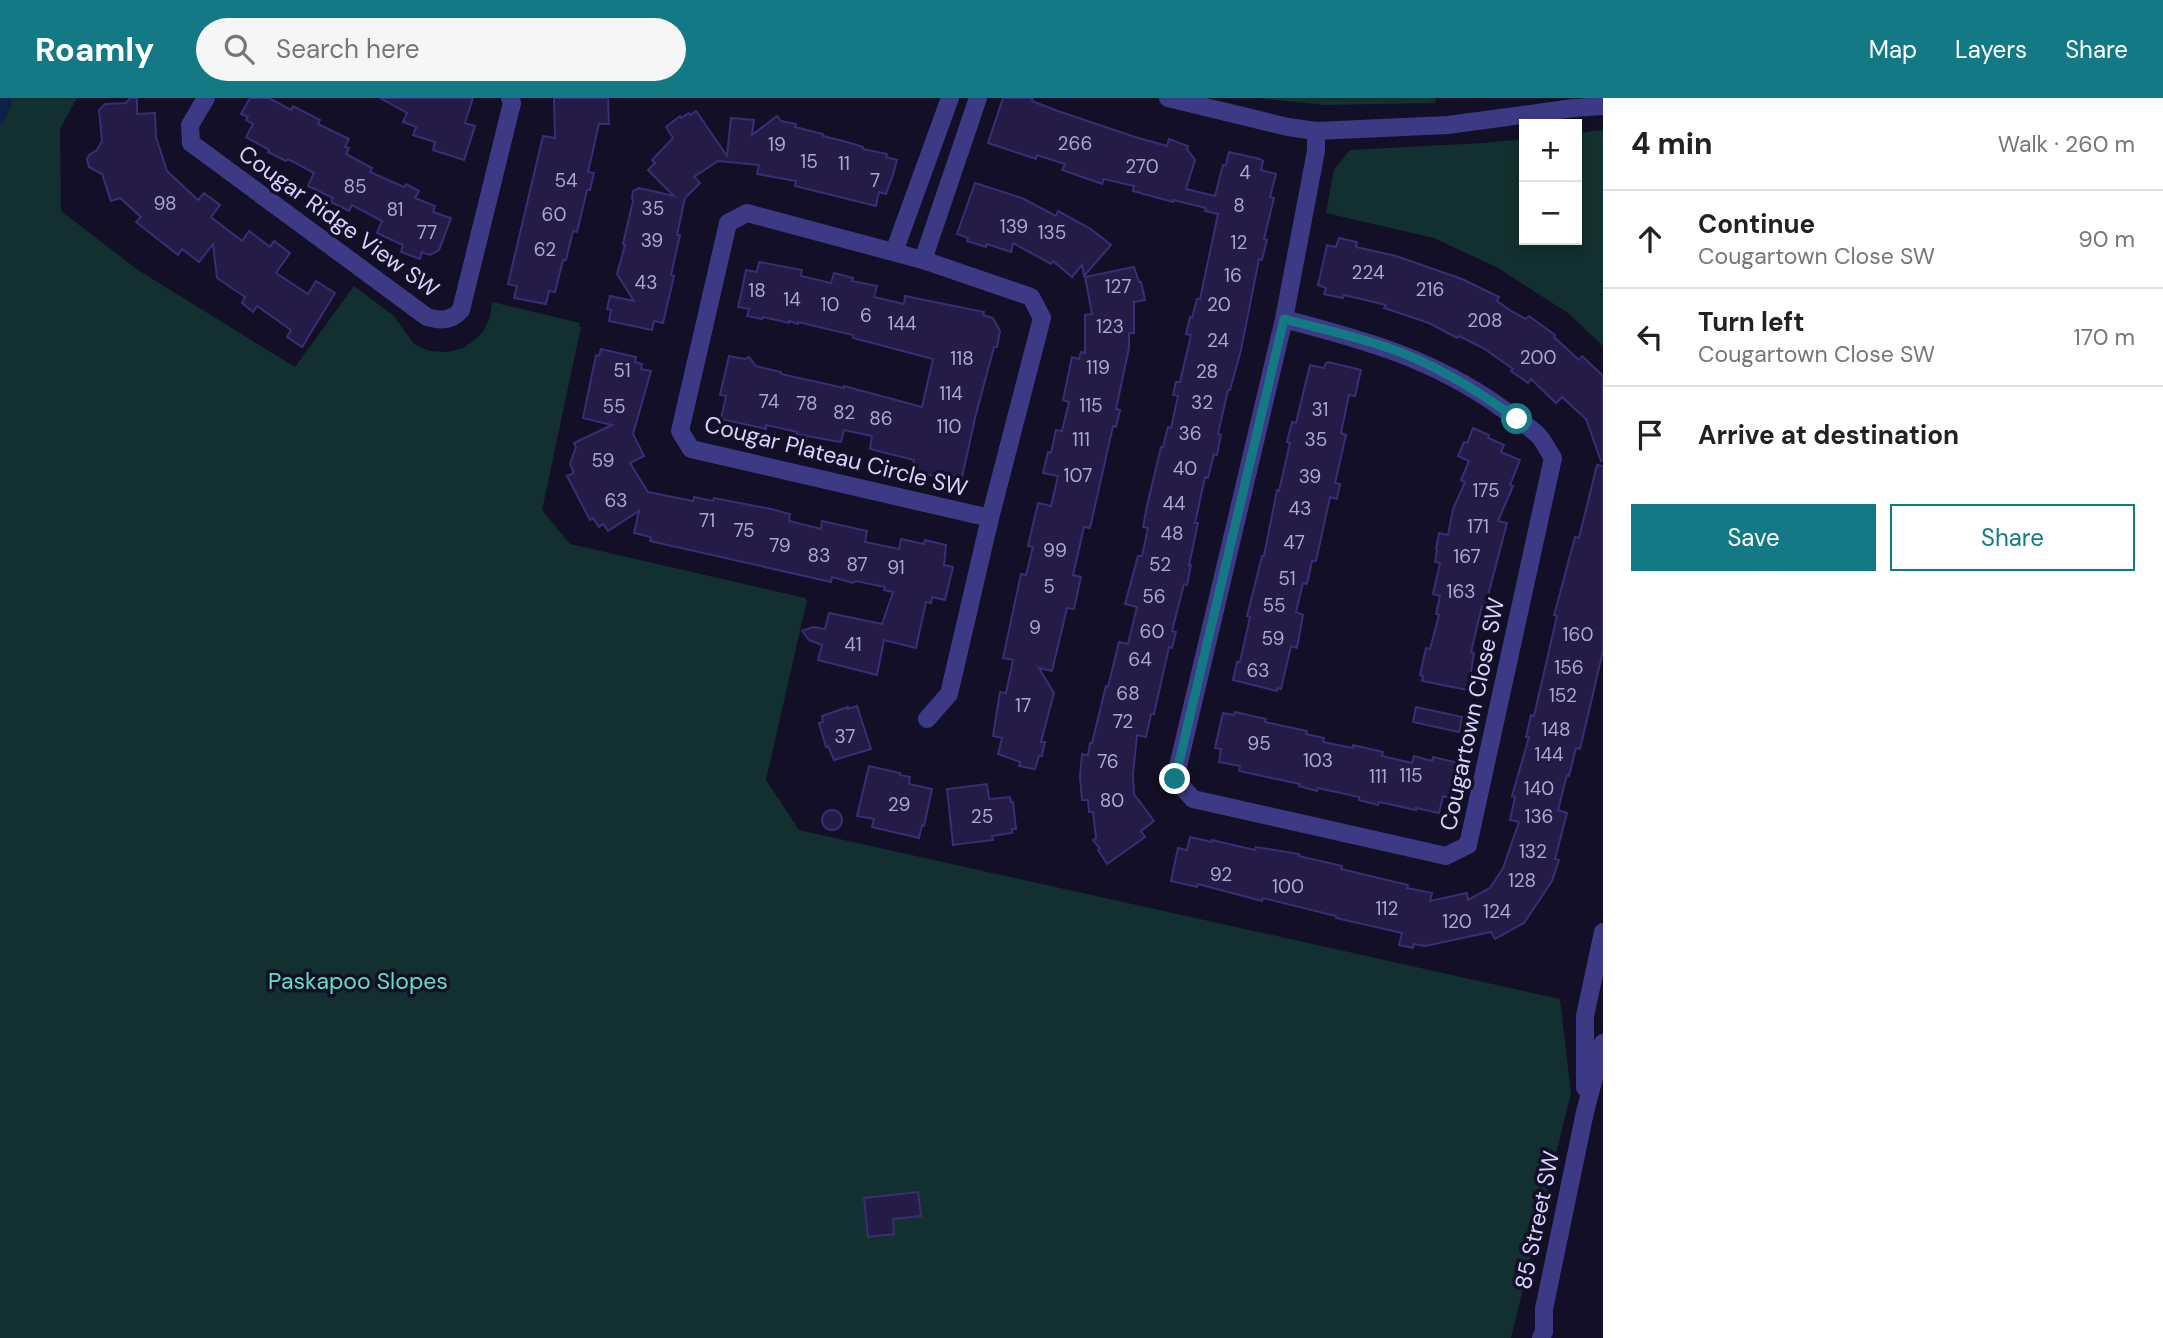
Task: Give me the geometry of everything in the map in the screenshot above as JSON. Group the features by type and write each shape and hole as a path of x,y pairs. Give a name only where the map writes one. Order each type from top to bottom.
{"street":[{"name":"Cougar Ridge View SW","path":"206,98 190,125 191,143 428,317 445,320 461,310 512,103 510,98"},
{"path":"894,252 950,98"},
{"path":"923,260 978,98"},
{"path":"1168,98 1288,127 1316,131 1448,125 1603,106"},
{"name":"Cougartown Close SW","path":"1284,319 1390,349 1442,371 1485,396 1532,431 1553,458 1468,845 1446,856 1192,799 1175,779 1284,319 1316,150 1316,131"},
{"name":"Cougar Plateau Circle SW","path":"747,213 923,260 1031,297 1042,318 990,518 691,449 680,430 728,223 747,213"},
{"path":"927,719 949,694 990,518"},
{"name":"85 Street SW","path":"1585,1112 1584,1016 1603,932"},
{"name":"85 Street SW","path":"1545,1336 1544,1309 1585,1112 1603,1043"}],"green space":[{"name":"Paskapoo Slopes","path":"10,98 77,98 60,129 61,211 138,270 295,367 354,286 394,316 414,344 429,351 448,352 463,348 473,341 482,333 490,318 492,302 580,323 542,510 570,544 807,600 766,780 799,830 1560,999 1571,1093 1511,1338 0,1338 0,125 11,105"},
{"path":"1259,98 1436,98 1435,103 1325,105"},
{"path":"1603,130 1603,346 1568,313 1498,268 1434,238 1326,213 1334,169 1350,150 1519,139 1519,245 1582,245 1582,132"}],"water":[{"path":"0,98 10,98 11,105 0,125"}],"building":[{"path":"130,98 137,98 137,114 155,113 156,137 167,171 198,200 204,193 220,205 211,217 242,241 249,231 270,247 274,241 290,253 276,273 308,294 316,281 335,293 302,347 287,337 291,330 257,306 253,312 242,303 245,297 217,278 213,244 199,262 182,249 178,255 136,222 141,217 120,198 111,201 102,174 89,167 87,159 102,141 99,110 105,104 126,103"},
{"path":"250,98 269,98 291,110 293,106 320,120 318,124 349,139 345,147 349,148 346,154 372,168 370,172 419,191 415,198 435,206 433,212 451,218 439,250 430,255 422,252 420,259 401,252 403,245 377,233 382,221 352,205 349,211 331,202 333,198 308,186 314,173 268,152 269,150 246,137 253,124 246,120 248,117 241,114"},
{"path":"380,98 473,98 465,123 475,126 464,160 433,150 435,142 413,135 416,127 403,122 407,113"},
{"path":"554,98 608,98 609,124 599,124 588,172 594,173 590,190 587,190 577,232 573,231 555,292 549,291 546,304 514,298 517,286 508,284 543,136 555,138"},
{"path":"1003,98 1033,98 1032,101 1055,110 1135,137 1167,146 1169,139 1188,146 1187,149 1195,160 1186,189 1215,196 1229,152 1260,159 1263,161 1261,170 1276,174 1270,197 1274,198 1264,239 1267,240 1262,260 1259,259 1241,350 1228,390 1218,434 1221,435 1217,455 1214,454 1208,478 1205,477 1195,523 1198,523 1187,585 1184,584 1172,631 1176,632 1172,648 1169,647 1146,737 1137,735 1134,794 1154,821 1141,831 1145,837 1107,864 1093,840 1096,838 1093,812 1089,812 1088,800 1082,800 1082,754 1088,755 1092,743 1119,642 1128,644 1137,607 1125,604 1138,556 1142,556 1148,528 1143,527 1147,506 1161,447 1168,427 1171,428 1178,396 1173,395 1176,382 1180,382 1191,335 1186,334 1197,299 1200,299 1218,214 1205,211 1206,208 1133,191 1134,186 1104,179 1102,184 1062,170 1065,164 1037,155 1036,159 988,143"},
{"path":"696,111 727,156 731,118 754,120 752,135 777,116 781,121 796,124 795,127 887,154 886,157 897,160 886,194 879,192 876,206 795,186 796,181 757,174 759,165 718,161 694,177 700,183 685,198 671,275 674,276 663,323 654,321 652,330 609,321 611,310 607,309 610,296 634,301 617,274 625,245 623,244 633,191 639,188 674,196 648,170 655,163 652,160 673,138 666,127 680,116 681,118 689,113 691,115"},
{"path":"975,183 1022,198 1056,216 1058,211 1091,229 1111,245 1084,276 1082,265 1072,277 1053,261 1051,264 1013,243 1011,252 967,241 968,238 957,234"},
{"path":"1339,238 1357,242 1356,247 1396,256 1462,279 1499,297 1497,301 1511,311 1526,319 1529,316 1555,335 1554,337 1579,360 1582,356 1603,376 1603,460 1601,461 1586,419 1562,397 1556,403 1531,379 1528,383 1483,348 1429,323 1384,308 1386,305 1344,295 1343,298 1324,294 1326,288 1318,285 1327,245 1336,247"},
{"path":"759,262 802,270 801,276 831,283 834,273 853,278 852,281 877,286 874,297 904,304 905,296 984,312 983,315 993,318 1000,331 997,347 994,347 962,477 953,475 952,480 912,471 914,460 870,449 872,436 844,430 841,442 796,434 797,432 766,425 766,429 721,419 726,396 720,395 729,356 745,359 749,357 756,366 781,374 844,386 922,407 933,359 798,322 747,316 749,309 738,307 746,270 757,272"},
{"path":"1134,267 1145,300 1134,302 1134,333 1129,333 1129,348 1116,409 1120,410 1116,427 1113,426 1090,528 1084,527 1073,575 1081,577 1074,609 1067,608 1052,671 1039,668 1054,693 1041,742 1045,742 1042,756 1039,756 1035,769 1019,766 1020,762 998,754 1002,738 993,736 1000,692 1006,693 1013,660 1003,658 1021,574 1026,575 1033,547 1028,546 1038,503 1051,506 1058,476 1043,473 1056,430 1062,431 1069,402 1063,400 1072,357 1079,359 1081,352 1085,353 1085,315 1092,314 1085,277"},
{"path":"601,349 636,357 635,362 642,364 641,369 651,371 633,434 644,456 630,463 648,492 693,501 694,497 713,501 714,498 771,509 790,514 789,521 821,529 822,521 867,531 865,542 899,549 901,539 924,544 925,540 946,545 944,565 953,567 945,600 932,597 931,603 926,602 916,648 884,640 877,675 818,660 822,645 809,640 802,631 813,627 825,629 829,613 882,624 893,592 884,590 885,587 832,577 831,582 650,541 651,537 634,533 639,511 608,531 603,524 599,527 593,518 590,520 567,476 574,473 570,464 576,447 574,443 612,425 583,418 596,355 599,356"},
{"path":"1328,362 1361,370 1355,396 1349,395 1341,433 1346,435 1335,483 1340,484 1337,499 1330,497 1316,561 1312,561 1307,584 1303,583 1296,612 1303,615 1297,648 1291,646 1281,689 1277,688 1277,691 1233,680 1237,662 1240,662 1250,617 1247,616 1264,556 1277,490 1279,491 1290,443 1287,442 1292,422 1296,423 1310,365 1324,368"},
{"path":"1473,428 1504,445 1501,452 1520,460 1510,485 1513,486 1498,521 1507,523 1471,652 1474,653 1468,690 1422,681 1423,676 1420,675 1426,648 1430,649 1439,615 1436,614 1440,596 1433,594 1440,563 1435,562 1439,533 1448,535 1453,509 1465,482 1461,480 1469,461 1458,456"},
{"path":"1597,465 1603,466 1603,651 1580,749 1576,748 1558,810 1567,813 1555,859 1559,860 1552,881 1524,923 1495,939 1491,932 1425,946 1414,944 1413,948 1399,945 1402,933 1263,898 1262,901 1198,884 1197,887 1171,881 1178,848 1187,850 1190,837 1255,850 1256,847 1299,854 1342,866 1341,869 1432,893 1430,901 1467,893 1468,900 1490,888 1503,868 1519,822 1510,820 1515,797 1512,796 1529,737 1526,737 1531,715 1534,716 1557,616 1554,615 1575,537 1579,538"},
{"path":"857,706 871,749 834,760 828,746 826,747 819,723 823,722 822,716"},
{"path":"1416,707 1462,717 1459,732 1413,722"},
{"path":"1235,712 1307,731 1306,734 1324,738 1323,742 1383,752 1382,756 1412,763 1414,756 1432,761 1433,757 1458,763 1450,798 1443,796 1439,813 1379,802 1378,805 1359,800 1359,797 1318,788 1317,791 1299,786 1300,784 1239,771 1240,766 1219,762 1221,749 1215,748 1223,713 1234,715"},
{"path":"869,766 900,773 910,777 909,784 932,789 919,838 872,827 874,819 857,816"},
{"path":"987,784 989,799 1010,797 1016,829 1012,829 1012,833 992,836 993,840 953,845 947,789"},
{"path":"828,810 836,810 842,820 836,830 828,830 822,824 822,816"},
{"path":"918,1192 921,1216 893,1219 894,1234 868,1237 864,1198"}],"route":[{"path":"1175,779 1284,319 1390,349 1442,371 1485,396 1517,419"}]}
